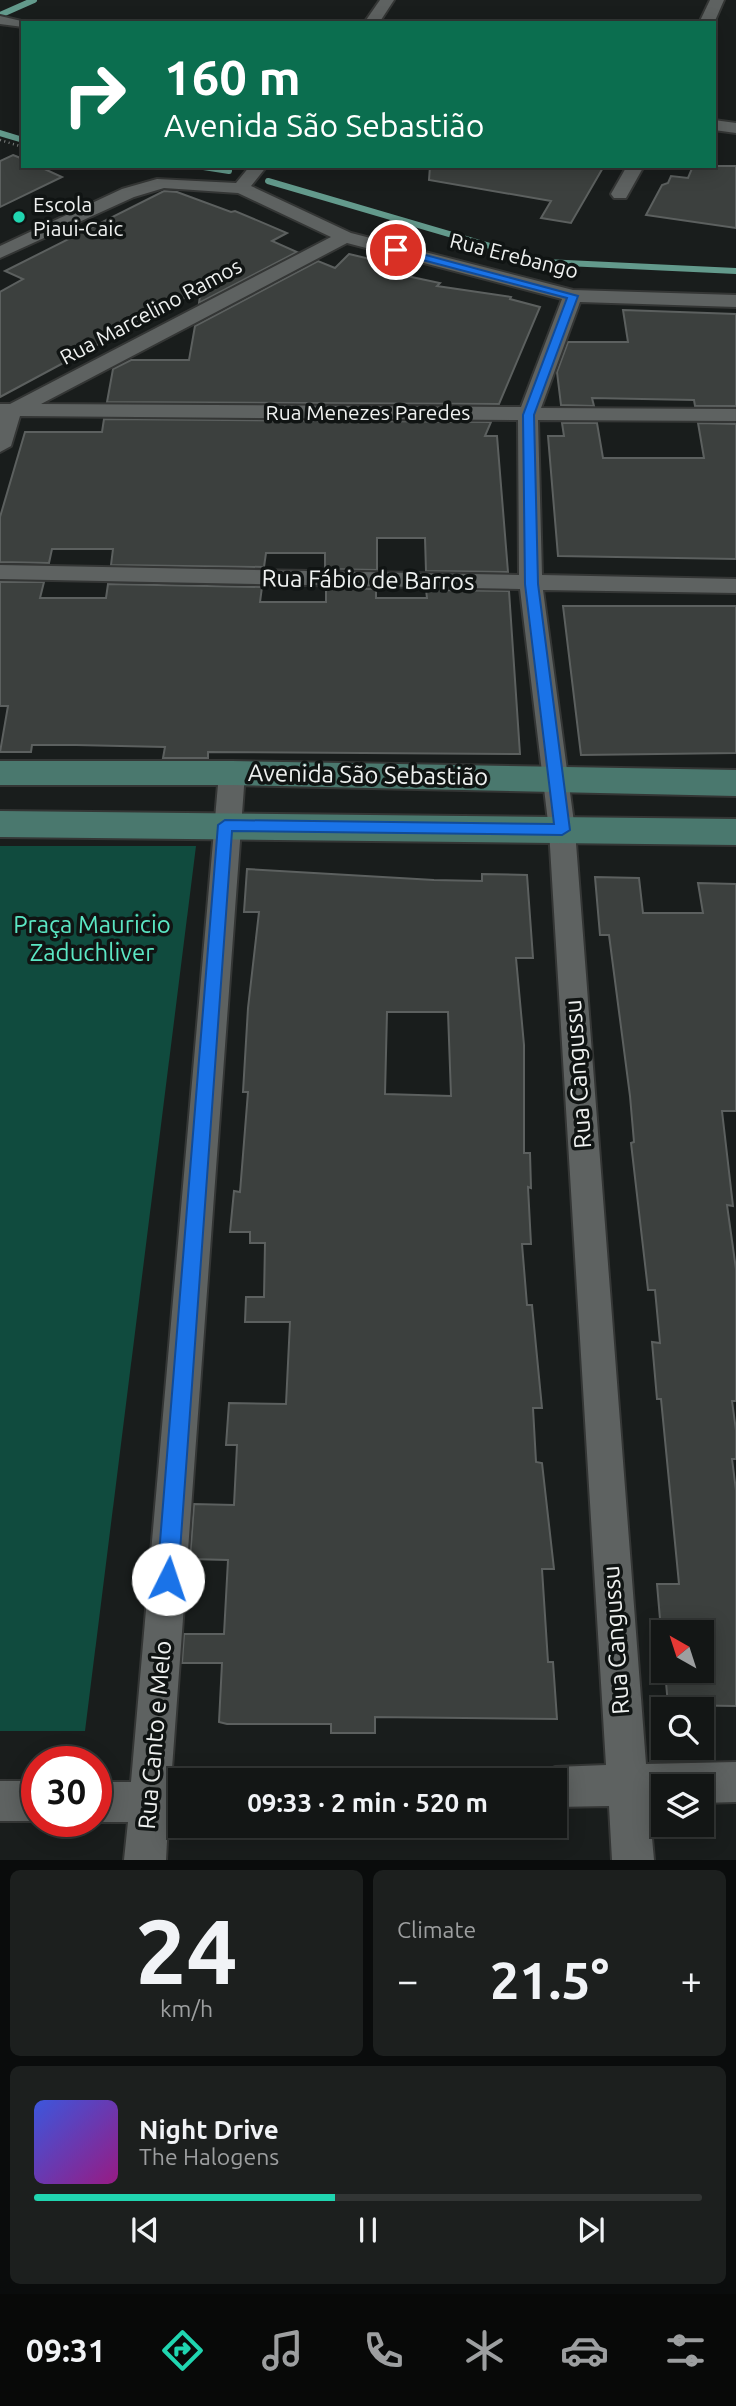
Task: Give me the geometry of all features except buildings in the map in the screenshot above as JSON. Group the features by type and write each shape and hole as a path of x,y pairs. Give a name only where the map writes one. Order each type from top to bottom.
{"street":[{"path":"371,21 387,0"},
{"path":"707,21 717,0"},
{"path":"0,20 21,23"},
{"path":"716,125 736,128"},
{"path":"242,188 257,168"},
{"path":"621,194 635,168"},
{"name":"Rua Erebango","path":"0,253 128,193 163,183 242,188 345,237 573,296 736,301"},
{"name":"Rua Marcelino Ramos","path":"6,411 345,237"},
{"name":"Rua Cangussu","path":"573,296 528,415 531,584 562,830 633,1860"},
{"path":"0,446 6,411"},
{"name":"Rua Menezes Paredes","path":"6,411 736,415"},
{"name":"Rua Fábio de Barros","path":"0,572 736,586"},
{"name":"Avenida São Sebastião","path":"0,773 555,777 736,783"},
{"name":"Rua Canto e Melo","path":"145,1860 166,1802 225,825 232,773"},
{"path":"0,824 736,832"},
{"path":"567,1786 736,1782"},
{"path":"0,1801 21,1801"},
{"path":"112,1802 166,1802"}],"path":[{"path":"0,140 21,146"}],"green space":[{"name":"Praça Mauricio Zaduchliver","path":"0,846 196,846 85,1731 0,1731"}],"waterway":[{"path":"0,15 34,0"},
{"path":"0,133 21,139"},
{"path":"210,168 229,171"},
{"path":"268,181 545,262 736,271"}],"place":[{"name":"Escola Piaui-Caic","path":"19,217"}],"route":[{"path":"168,1579 225,825 562,830 531,584 528,415 573,296 396,250"}]}
